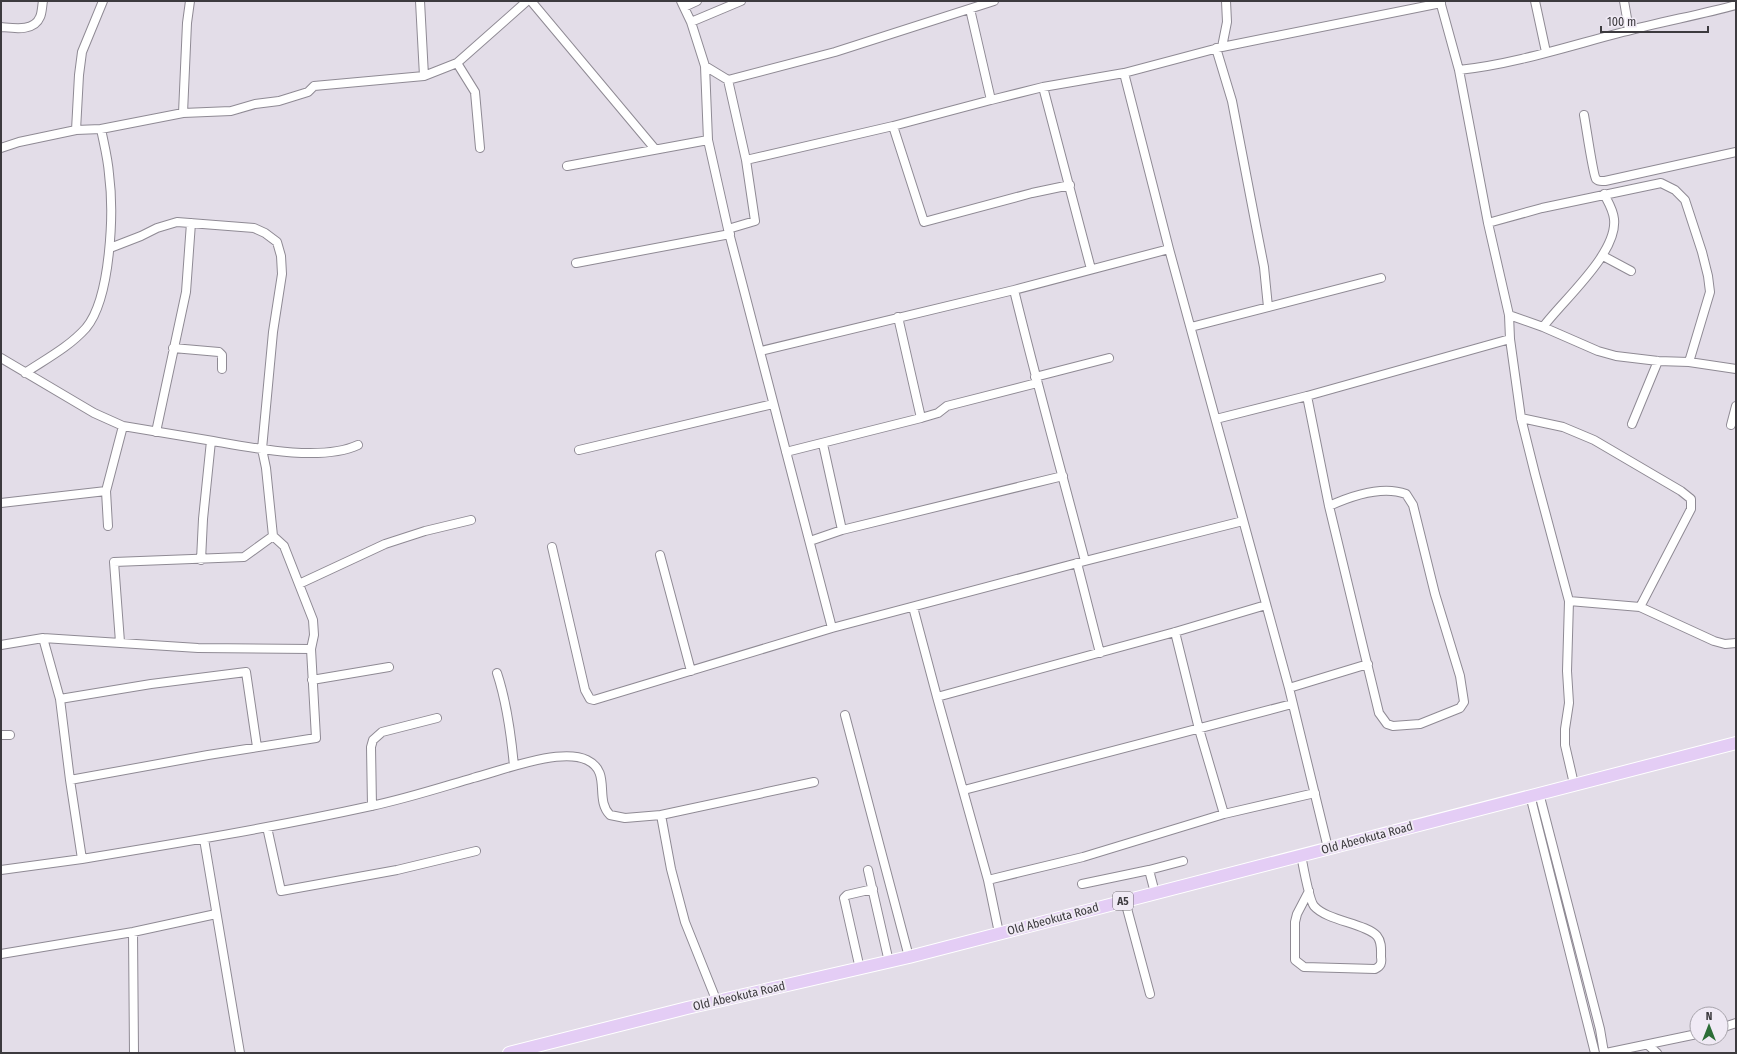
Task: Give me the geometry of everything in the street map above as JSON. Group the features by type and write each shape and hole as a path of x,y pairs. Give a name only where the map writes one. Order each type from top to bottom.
{"highway":[{"name":"Old Abeokuta Road","path":"509,1053 909,957 1736,743"}],"street":[{"path":"1,26 21,29 34,24 40,18 43,1"},
{"path":"76,130 79,74 82,52 103,1"},
{"path":"183,113 187,23 190,1"},
{"path":"420,1 424,76"},
{"path":"1,148 19,142 76,130 101,129 183,113 231,111 255,104 279,101 308,92 314,86 424,76 457,63 527,1"},
{"path":"531,1 655,149"},
{"path":"697,1 683,4 691,22 705,66 708,140 729,232 832,628"},
{"path":"691,22 741,1"},
{"path":"728,80 835,52 994,1"},
{"path":"1226,1 1227,22 1219,48 1232,101 1256,226 1268,307"},
{"path":"1535,1 1546,52"},
{"path":"1624,1 1629,30"},
{"path":"746,160 893,126 1043,87 1124,73 1219,48 1440,2 1459,70 1488,223 1510,314 1510,339 1521,418 1569,601 1567,671 1569,703 1565,729 1565,745 1574,784"},
{"path":"1459,70 1476,68 1546,52 1719,5 1736,5"},
{"path":"970,9 991,100"},
{"path":"457,63 475,92 480,148"},
{"path":"576,263 729,232 755,221 746,160 728,80 705,66"},
{"path":"1124,73 1169,250 1289,688 1328,848"},
{"path":"1043,87 1091,269"},
{"path":"1584,115 1590,141 1593,171 1596,179 1600,181 1736,152"},
{"path":"893,126 924,222 1032,193 1070,185"},
{"path":"25,373 68,346 87,326 99,304 110,248 111,204 110,174 101,129"},
{"path":"567,166 708,140"},
{"path":"1488,223 1542,208 1662,183 1675,190 1685,200 1702,252 1710,292 1689,362"},
{"path":"1544,326 1561,303 1583,281 1603,256 1612,237 1615,220 1612,209 1604,194"},
{"path":"70,780 208,755 316,738 311,649 314,635 313,620 284,546 273,536 266,468 262,449 273,332 282,274 281,256 277,242 265,233 254,228 177,222 110,248"},
{"path":"156,432 186,292 191,223"},
{"path":"761,351 1014,290 1169,250"},
{"path":"1603,256 1631,271"},
{"path":"1191,327 1381,278"},
{"path":"1014,290 1036,380 1063,476 1100,653"},
{"path":"1510,314 1544,326 1598,351 1616,356 1658,361 1689,362 1736,369"},
{"path":"898,318 921,418"},
{"path":"1216,419 1307,396 1510,339"},
{"path":"173,348 219,352 222,355 222,369"},
{"path":"1,358 94,413 123,426 287,452 331,452 351,449 358,445"},
{"path":"786,452 823,444 921,418 938,413 947,406 1109,358"},
{"path":"1632,424 1658,361"},
{"path":"1307,396 1329,506 1379,713 1387,724 1393,726 1420,724 1460,708 1464,702 1460,676 1435,594 1413,505 1406,494 1392,490 1362,494 1329,506"},
{"path":"579,450 773,404"},
{"path":"1731,425 1736,406"},
{"path":"1521,418 1563,427 1594,440 1681,491 1691,499 1691,509 1640,607"},
{"path":"108,526 106,491 123,426"},
{"path":"201,560 203,519 211,441"},
{"path":"823,444 842,530"},
{"path":"810,541 842,530 1063,476"},
{"path":"1,503 106,491"},
{"path":"299,584 385,544 425,531 471,520"},
{"path":"552,547 586,690 590,699 594,700 832,628 1243,521"},
{"path":"120,642 114,562 201,560 244,557 273,536"},
{"path":"660,556 691,671"},
{"path":"1569,601 1640,607 1714,641 1725,644 1736,643"},
{"path":"937,696 1100,653 1266,605"},
{"path":"914,607 988,880 999,933"},
{"path":"1175,632 1199,729 1224,814"},
{"path":"1,645 43,638 198,648 311,649"},
{"path":"43,638 60,699 82,858"},
{"path":"1289,688 1368,664"},
{"path":"312,680 389,667"},
{"path":"60,699 151,684 246,672 257,748"},
{"path":"497,673 506,698 512,735 514,766"},
{"path":"964,790 1292,704"},
{"path":"845,716 909,957"},
{"path":"372,806 371,747 373,740 382,732 437,718"},
{"path":"1,735 10,735"},
{"path":"1,870 204,839 372,806 547,758 576,756 588,760 600,771 604,804 610,815 624,818 661,815 814,782"},
{"path":"988,880 1083,857 1224,814 1314,793"},
{"path":"1535,794 1595,1053"},
{"path":"1535,794 1600,1029 1605,1053 1689,1036"},
{"path":"661,815 671,869 685,922 717,1002"},
{"path":"267,827 281,891 396,870 476,851"},
{"path":"204,839 240,1053"},
{"path":"1301,855 1309,890 1312,904 1319,911 1370,931 1378,936 1381,944 1382,963 1379,967 1375,969 1304,967 1295,960 1295,922 1297,914 1309,890"},
{"path":"1082,884 1149,870 1183,861"},
{"path":"868,870 889,962"},
{"path":"1149,870 1155,893"},
{"path":"860,969 844,898 847,895 873,888"},
{"path":"1124,901 1150,994"},
{"path":"1,954 133,932 216,914"},
{"path":"133,932 134,1053"},
{"path":"1648,1045 1657,1053"}]}
